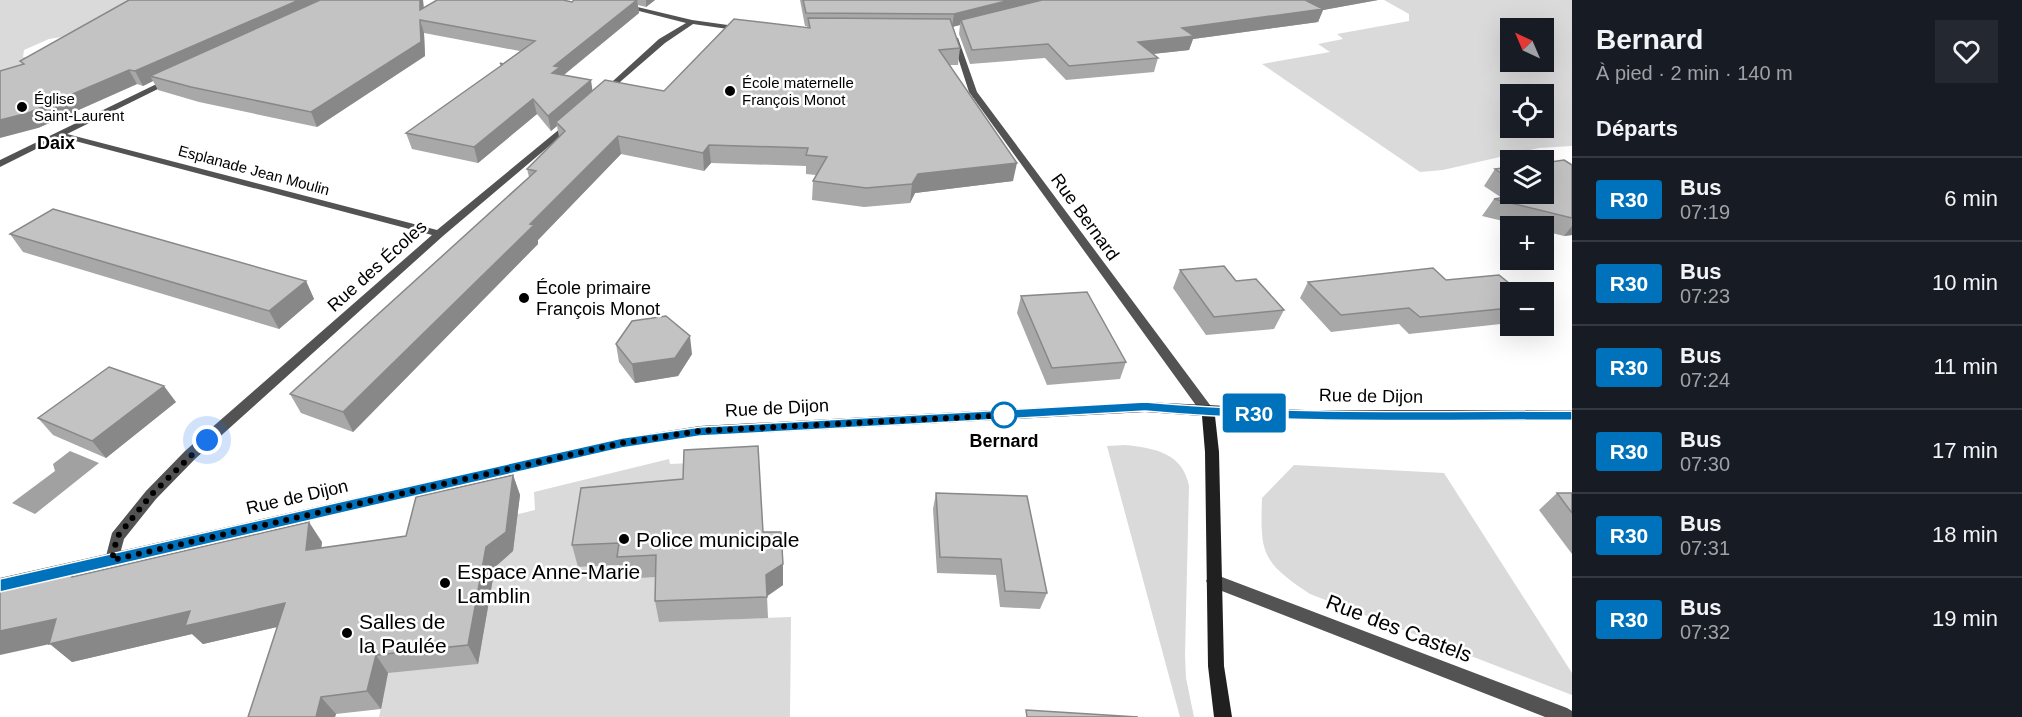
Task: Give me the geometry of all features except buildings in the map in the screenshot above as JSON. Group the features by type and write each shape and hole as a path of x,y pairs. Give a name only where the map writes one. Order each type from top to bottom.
{"street":[{"path":"599,0 692,22 748,30"},
{"path":"601,96 662,40 692,22"},
{"name":"Rue Bernard","path":"957,30 973,92 1208,412"},
{"path":"0,164 175,77"},
{"name":"Rue des Écoles","path":"112,560 117,537 151,495 190,455 439,234 575,120"},
{"name":"Esplanade Jean Moulin","path":"61,135 439,234"},
{"name":"Rue de Dijon","path":"0,585 622,443 700,431 1145,407 1208,412 1376,416 1572,416"},
{"path":"1208,412 1212,452 1216,666 1223,717"},
{"name":"Rue des Castels","path":"1214,580 1568,717"}],"shaded area":[{"path":"0,0 178,0 68,36 49,39 24,50 23,57 103,59 0,85"},
{"path":"1384,0 1572,0 1572,146 1500,150 1500,157 1443,170 1420,172 1262,64 1330,52 1318,44 1343,39 1337,34 1409,21 1409,14"},
{"path":"1125,445 1146,448 1174,459 1186,475 1189,486 1185,655 1186,678 1194,717 1180,717 1107,446"},
{"path":"70,451 99,463 35,514 12,503 55,471 53,464"},
{"path":"669,459 670,464 757,460 579,567 624,565 660,577 659,622 791,617 790,717 379,717 388,673 493,520 535,510 534,492"},
{"path":"1294,465 1444,473 1572,673 1572,695 1310,594 1294,583 1273,564 1267,555 1262,532 1262,498"}],"bus line":[{"name":"R30","path":"0,585 622,443 700,431 1145,407 1208,412 1353,416 1572,416"}],"place":[{"name":"École maternelle François Monot","path":"730,91"},
{"name":"Église Saint-Laurent","path":"22,107"},
{"name":"École primaire François Monot","path":"524,298"},
{"name":"Bernard","path":"1004,415"},
{"name":"Police municipale","path":"624,539"},
{"name":"Espace Anne-Marie Lamblin","path":"445,583"},
{"name":"Salles de la Paulée","path":"347,633"}],"district":[{"name":"Daix","path":"56,143"}],"route":[{"path":"207,440 151,495 117,537 112,560 622,443 700,431 1007,415 1004,415"}]}
